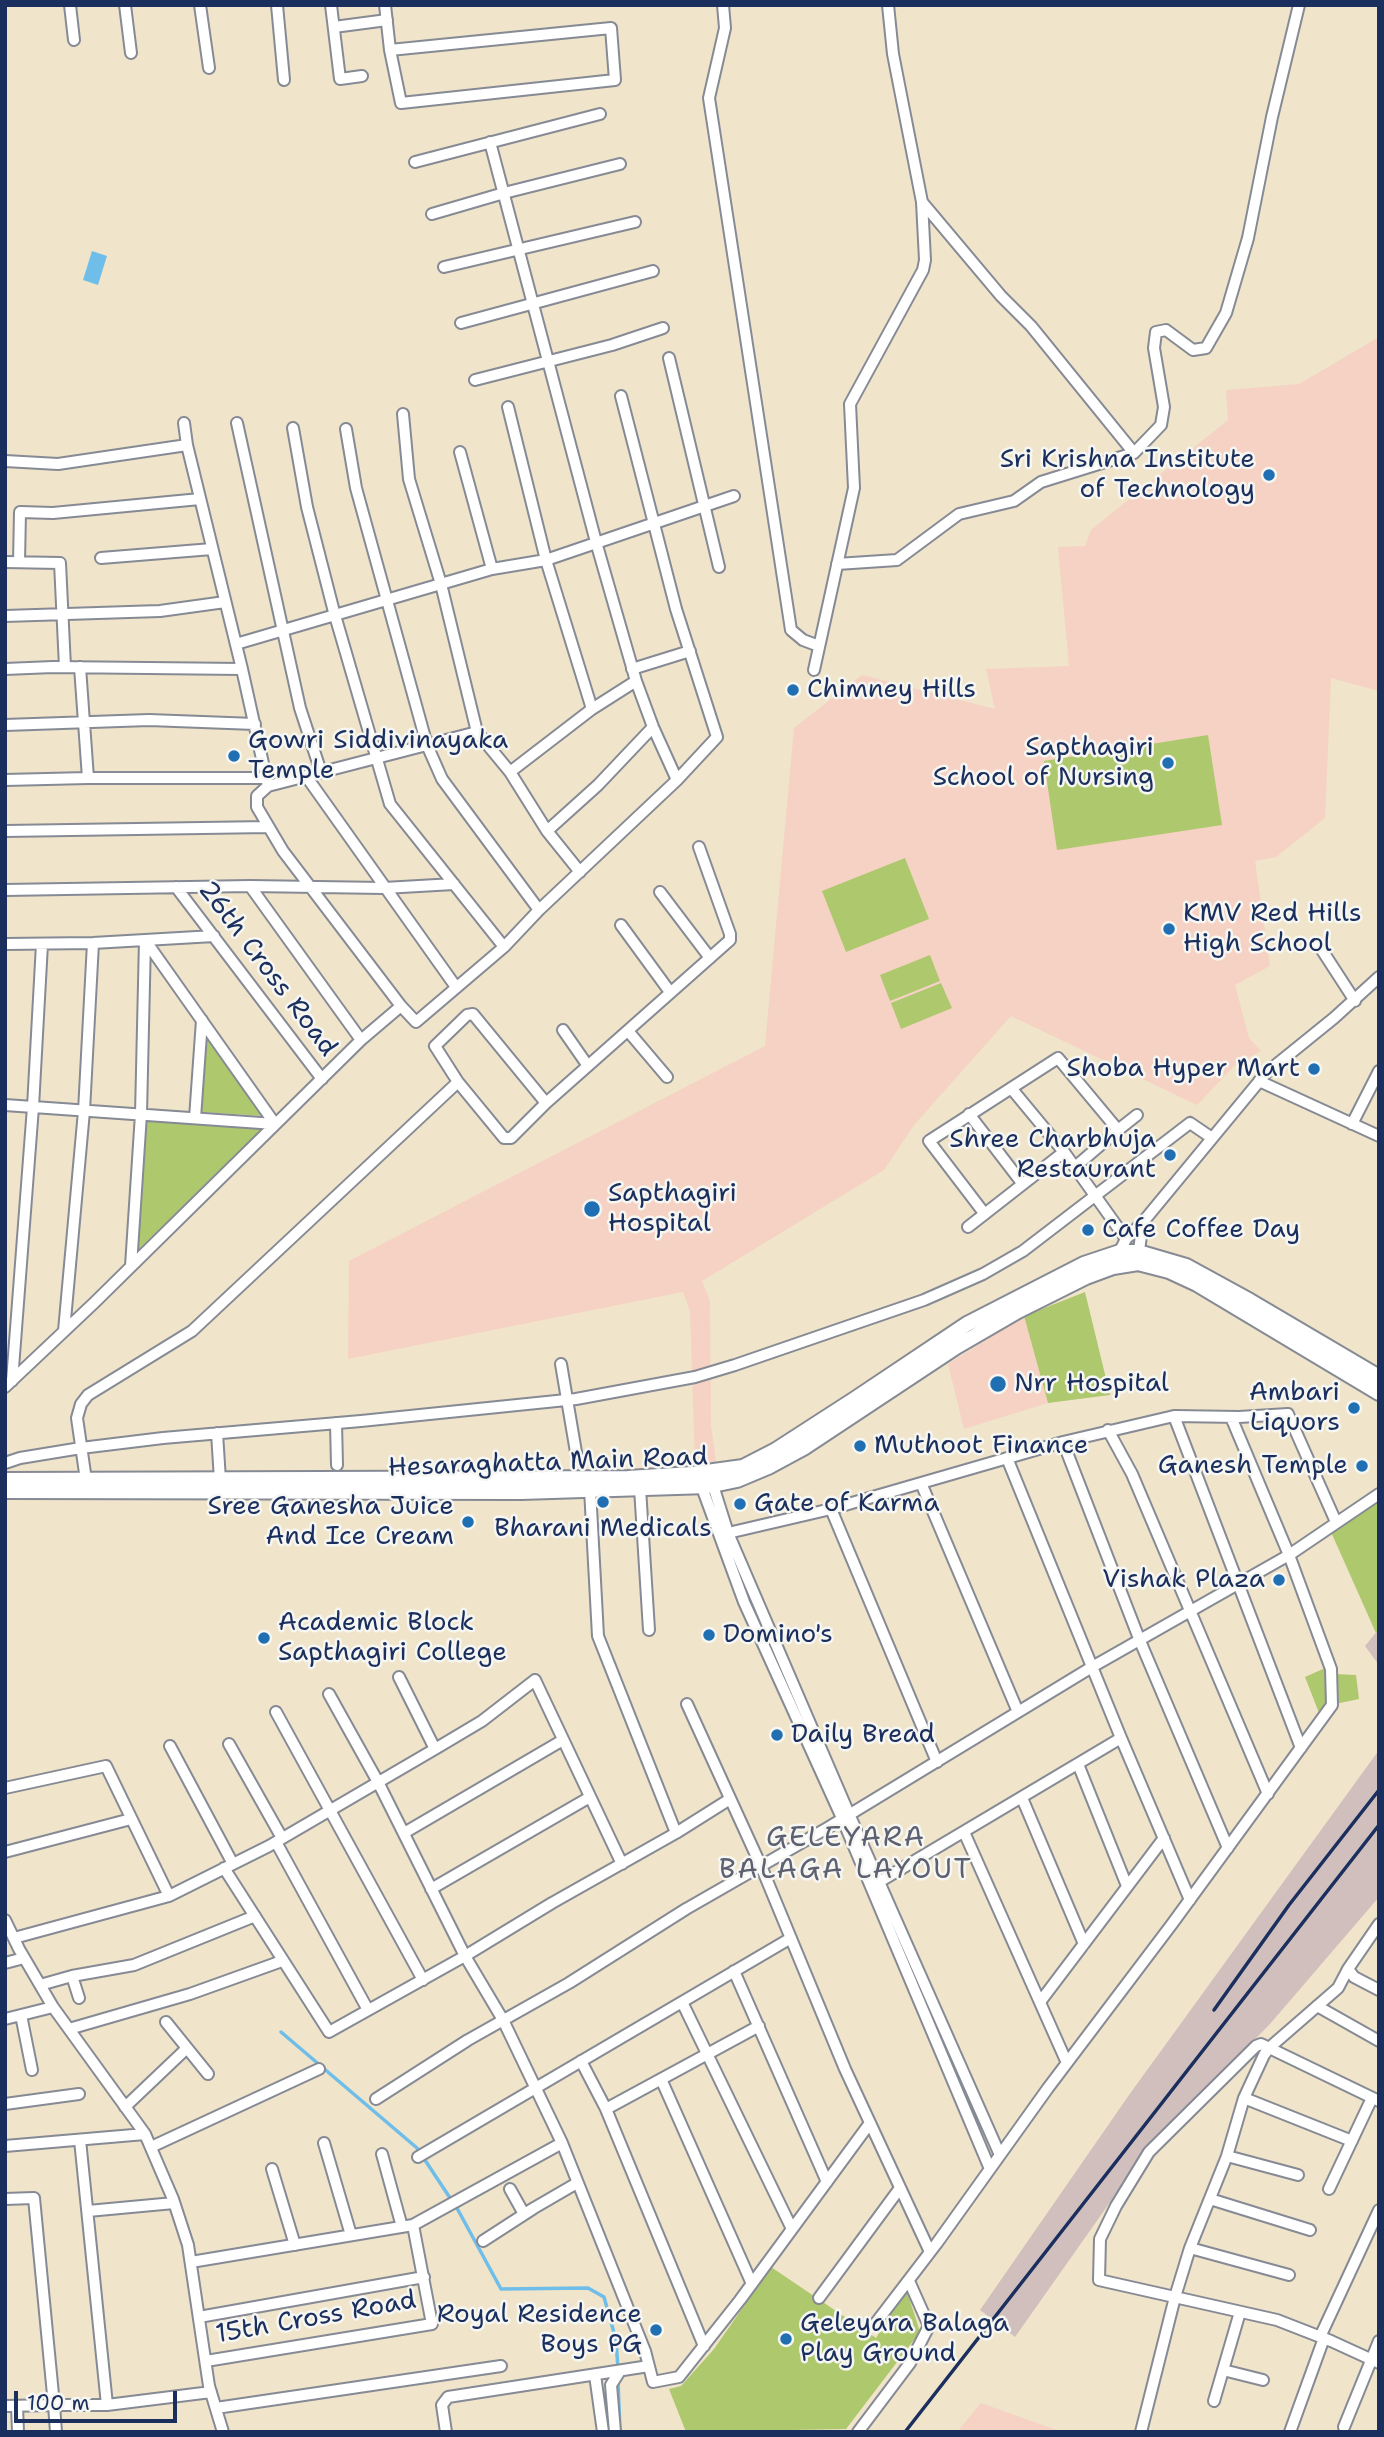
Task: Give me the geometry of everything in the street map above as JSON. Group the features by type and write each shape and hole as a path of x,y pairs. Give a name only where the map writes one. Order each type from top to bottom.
{"main road":[{"name":"Hesaraghatta Main Road","path":"5,1491 521,1492 640,1488 705,1479 743,1467 776,1450 968,1324 1123,1245 1138,1258 1198,1284 1379,1393"},
{"name":"Hesaraghatta Main Road","path":"5,1479 737,1480 805,1447 967,1341 1018,1311 1086,1278 1138,1258 1186,1266 1379,1377"}],"street":[{"path":"70,5 74,40"},
{"path":"125,5 131,53"},
{"path":"200,5 209,68"},
{"path":"276,5 284,80"},
{"path":"331,5 340,79 362,76"},
{"path":"385,5 390,50 401,103 615,80 611,28 390,50"},
{"path":"723,5 725,28 709,98 791,630 803,640 819,646"},
{"path":"814,670 854,488 850,404 923,270 925,260 922,202 892,54 888,5"},
{"path":"838,564 897,560 960,514 1014,501 1041,482 1133,453 1161,425 1164,407 1154,348 1156,332 1166,330 1194,350 1206,348 1226,313 1248,238 1272,117 1299,5"},
{"path":"334,27 387,20"},
{"path":"415,162 600,114"},
{"path":"490,142 634,675 653,727 677,780"},
{"path":"432,214 620,164"},
{"path":"922,202 1001,296 1031,327 1133,453"},
{"path":"444,267 635,222"},
{"path":"461,323 653,271"},
{"path":"475,380 612,345 663,328"},
{"path":"669,358 719,567"},
{"path":"184,423 267,782 257,796 257,807 283,851 311,889 401,1006 416,1021 504,947 539,910 677,780 717,737 676,609 621,396"},
{"path":"508,407 546,560 592,709"},
{"path":"403,414 409,479 441,584 477,732 510,772 547,831 580,872"},
{"path":"237,423 300,708 321,772"},
{"path":"293,428 307,507 335,617 390,804 504,947"},
{"path":"346,429 356,488 428,745 442,779 539,910"},
{"path":"5,461 58,464 187,445"},
{"path":"460,452 492,569"},
{"path":"236,644 492,569 546,560 734,496"},
{"path":"19,562 20,512 53,513 200,499"},
{"path":"101,558 212,549"},
{"path":"5,562 60,563 65,667"},
{"path":"5,616 160,611 225,602"},
{"path":"510,772 634,675 690,651"},
{"path":"80,667 88,778"},
{"path":"5,669 242,669"},
{"path":"5,725 149,720 255,724"},
{"path":"547,831 598,785 653,727"},
{"path":"5,780 88,778 267,782 306,776 477,732"},
{"path":"306,776 456,987"},
{"path":"5,831 268,827"},
{"path":"546,1103 473,1014 467,1015 435,1046 458,1083 506,1139 511,1138 546,1103 728,942 731,937 699,847"},
{"path":"5,890 250,886 311,889 454,884"},
{"path":"250,886 361,1040"},
{"name":"26th Cross Road","path":"176,887 322,1079"},
{"path":"660,892 710,958"},
{"path":"621,925 670,992"},
{"path":"5,944 93,943 214,936"},
{"path":"145,940 275,1124"},
{"path":"131,1266 141,1114 145,940"},
{"path":"64,1331 84,1111 93,943"},
{"path":"8,1384 33,1107 42,944"},
{"path":"1318,944 1355,1000"},
{"path":"1113,1267 1123,1245 1259,1081 1379,977"},
{"path":"8,1384 361,1040 401,1006"},
{"path":"195,1118 202,1020"},
{"path":"563,1030 588,1066"},
{"path":"628,1031 667,1077"},
{"path":"984,1213 929,1141 1058,1058 1118,1130"},
{"path":"1352,1124 1379,1071"},
{"path":"1259,1081 1379,1136"},
{"path":"86,1480 77,1418 80,1404 88,1395 192,1331 458,1083"},
{"path":"1011,1088 1096,1196 1123,1245"},
{"path":"5,1105 275,1124"},
{"path":"969,1114 1022,1183"},
{"path":"1075,1167 1136,1115"},
{"path":"5,1463 81,1447 568,1400 695,1377 924,1300 983,1274 1023,1251 1191,1123 1212,1138"},
{"path":"968,1227 1064,1152"},
{"path":"1138,1258 1143,1222"},
{"path":"561,1364 577,1458"},
{"path":"728,1533 831,1509 1108,1430 1174,1416 1288,1414 1336,1521"},
{"path":"1174,1416 1301,1748"},
{"path":"876,2324 1332,1705 1331,1669 1289,1555 1231,1417"},
{"path":"336,1423 337,1465"},
{"path":"1108,1430 1132,1474 1268,1794"},
{"path":"217,1433 220,1480"},
{"path":"1063,1442 1140,1641 1228,1848"},
{"path":"1007,1458 1190,1900"},
{"path":"705,1479 990,2169"},
{"path":"705,1479 744,1602 879,1882 1000,2155"},
{"path":"921,1483 1018,1712"},
{"path":"640,1488 649,1630"},
{"path":"590,1489 598,1636 676,1833"},
{"path":"376,2099 1092,1667 1289,1555 1379,1494"},
{"path":"831,1509 937,1762"},
{"path":"398,1677 435,1749"},
{"path":"14,1938 169,1896 279,1840 435,1749 482,1721 535,1680 622,1864"},
{"path":"329,1694 378,1782 465,1956 503,2020 562,2143 645,2351 653,2382 679,2377 870,2123"},
{"path":"687,1704 761,1866 870,2123 930,2252"},
{"path":"276,1712 423,1980"},
{"path":"879,1882 1121,1738"},
{"path":"404,1833 564,1740"},
{"path":"229,1744 368,2010"},
{"path":"170,1746 255,1916 329,2032 465,1956 730,1799"},
{"path":"1078,1764 1127,1886"},
{"path":"5,1788 106,1766 169,1896"},
{"path":"431,1889 590,1797"},
{"path":"1022,1798 1084,1944"},
{"path":"5,1852 131,1819"},
{"path":"964,1832 1067,2063"},
{"path":"1040,2002 1164,1838"},
{"path":"40,1985 72,1976 134,1965 255,1916"},
{"path":"5,1920 53,2007 145,2134 151,2147 188,2245 211,2392 223,2432"},
{"path":"1141,2432 1190,2248 1227,2156 1244,2098 1269,2048 1338,1988 1378,1926"},
{"path":"418,2157 791,1938"},
{"path":"5,1963 24,1958"},
{"path":"69,2029 190,1994 282,1961"},
{"path":"1348,1969 1354,1977 1379,1990"},
{"path":"734,1971 827,2182"},
{"path":"72,1976 79,1998"},
{"path":"682,2002 792,2229"},
{"path":"1317,2006 1379,2041"},
{"path":"5,2019 53,2007"},
{"path":"21,2015 32,2070"},
{"path":"166,2022 208,2074"},
{"path":"606,2109 759,2026"},
{"path":"1329,2189 1376,2100 1261,2044 1149,2152 1116,2206 1100,2239 1099,2280 1277,2320 1375,2361"},
{"path":"125,2107 186,2049"},
{"path":"581,2062 606,2109 704,2346"},
{"path":"151,2147 319,2069"},
{"path":"661,2079 751,2284"},
{"path":"5,2104 79,2094"},
{"path":"1244,2098 1352,2141"},
{"path":"5,2146 145,2134"},
{"path":"80,2140 107,2405"},
{"path":"324,2143 351,2235"},
{"path":"191,2262 407,2226 562,2143"},
{"path":"199,2317 424,2277 382,2154"},
{"path":"1227,2156 1297,2175"},
{"path":"272,2169 295,2245"},
{"path":"484,2241 578,2182"},
{"path":"819,2298 900,2188"},
{"path":"510,2189 524,2214"},
{"path":"5,2200 34,2198 56,2432"},
{"path":"1210,2199 1310,2230"},
{"path":"88,2211 174,2203"},
{"path":"1290,2432 1322,2337 1379,2210"},
{"path":"1190,2248 1289,2275"},
{"name":"15th Cross Road","path":"206,2361 432,2324 424,2277"},
{"path":"858,2432 910,2363 929,2326 909,2281"},
{"path":"1214,2401 1240,2312"},
{"path":"1344,2427 1375,2361 1379,2341"},
{"path":"216,2408 501,2366"},
{"path":"446,2432 442,2405 448,2397 649,2366"},
{"path":"1223,2370 1263,2380"},
{"path":"615,2432 611,2385 620,2371"},
{"path":"594,2375 603,2432"},
{"path":"18,2432 11,2406 107,2405 211,2392"}],"shaded area":[{"path":"1379,337 1379,691 1331,678 1325,818 1276,857 1255,861 1270,966 1235,985 1249,1038 1261,1051 1235,1065 1197,1105 1011,1016 914,1125 884,1170 702,1281 710,1301 711,1425 716,1462 695,1463 690,1311 683,1292 348,1359 349,1261 765,1046 794,728 862,675 995,709 986,669 1069,666 1058,547 1085,546 1091,530 1228,420 1226,390 1299,384"},
{"name":"Nrr Hospital","path":"1024,1316 1048,1403 964,1429 948,1364"},
{"path":"1379,1629 1379,1665 1365,1646"},
{"path":"1379,1750 1379,1897 1270,2024 1149,2147 1015,2337 980,2310 1129,2095"},
{"path":"981,2403 1062,2432 957,2432"}],"green space":[{"path":"1208,735 1222,825 1057,850 1044,761"},
{"path":"905,858 929,919 846,952 822,891"},
{"path":"930,955 940,981 890,1001 880,975"},
{"path":"941,983 952,1008 901,1029 891,1003"},
{"path":"205,1031 265,1116 201,1112"},
{"path":"147,1119 263,1128 136,1252"},
{"path":"1085,1292 1110,1395 1048,1403 1024,1316"},
{"path":"1379,1500 1379,1629 1376,1633 1331,1532"},
{"path":"1323,1669 1330,1670 1330,1704 1321,1718 1305,1677"},
{"path":"1334,1674 1356,1675 1359,1699 1335,1704"},
{"path":"771,2267 876,2338 906,2288 920,2332 846,2429 686,2432 669,2389 681,2386 714,2349"}],"water":[{"path":"92,251 107,256 98,285 83,280"}],"waterway":[{"path":"281,2032 417,2148 458,2210 501,2289 588,2288 604,2297 616,2340 618,2369"},
{"path":"618,2380 620,2432"}],"railway":[{"path":"1214,2010 1289,1905 1379,1790"},
{"path":"905,2432 1379,1825"}],"place":[{"name":"Sri Krishna Institute of Technology","path":"1269,475"},
{"name":"Chimney Hills","path":"793,690"},
{"name":"Gowri Siddivinayaka Temple","path":"234,756"},
{"name":"Sapthagiri School of Nursing","path":"1168,763"},
{"name":"KMV Red Hills High School","path":"1169,929"},
{"name":"Shoba Hyper Mart","path":"1314,1069"},
{"name":"Shree Charbhuja Restaurant","path":"1170,1155"},
{"name":"Sapthagiri Hospital","path":"592,1209"},
{"name":"Cafe Coffee Day","path":"1088,1230"},
{"name":"Nrr Hospital","path":"998,1384"},
{"name":"Ambari Liquors","path":"1354,1408"},
{"name":"Muthoot Finance","path":"860,1446"},
{"name":"Ganesh Temple","path":"1362,1466"},
{"name":"Bharani Medicals","path":"603,1502"},
{"name":"Gate of Karma","path":"740,1504"},
{"name":"Sree Ganesha Juice And Ice Cream","path":"468,1522"},
{"name":"Vishak Plaza","path":"1279,1580"},
{"name":"Domino's","path":"709,1635"},
{"name":"Academic Block Sapthagiri College","path":"264,1638"},
{"name":"Daily Bread","path":"777,1735"},
{"name":"Royal Residence Boys PG","path":"656,2330"},
{"name":"Geleyara Balaga Play Ground","path":"786,2339"}],"district":[{"name":"GELEYARA BALAGA LAYOUT","path":"846,1855"}]}
